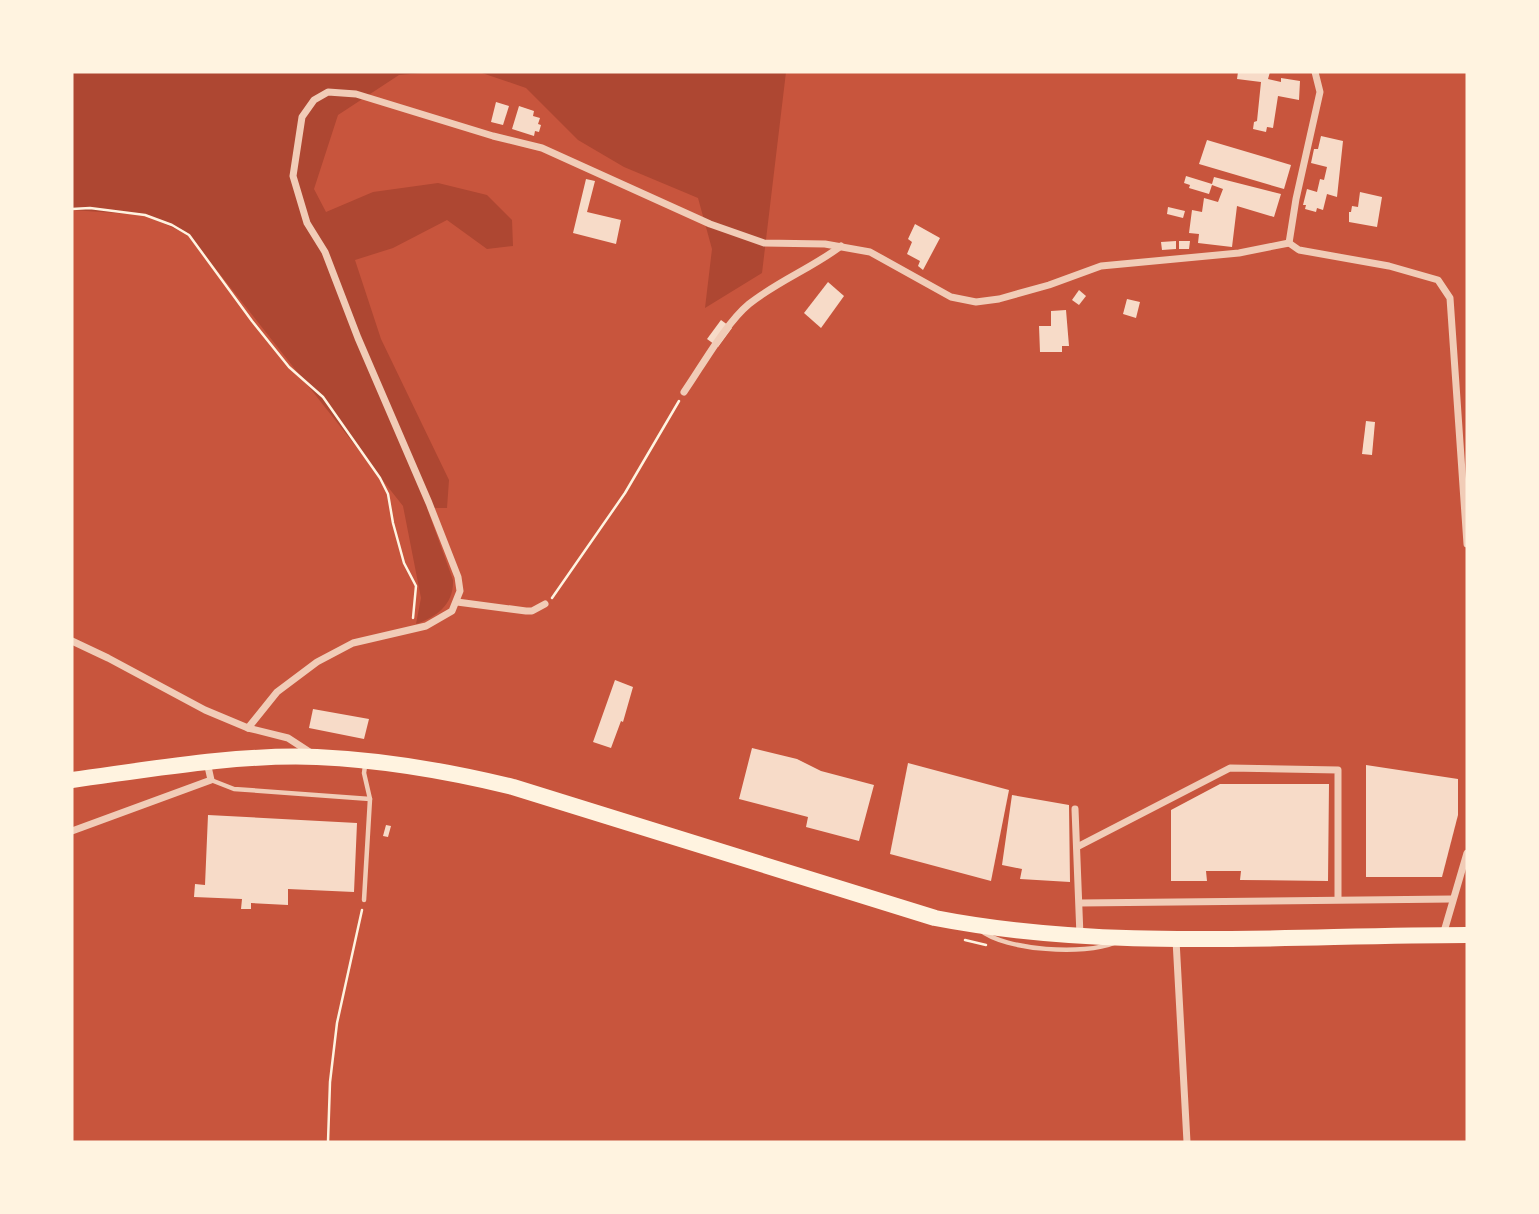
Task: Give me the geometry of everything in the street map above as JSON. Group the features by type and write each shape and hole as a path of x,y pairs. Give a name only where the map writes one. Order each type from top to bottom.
{"main road":[{"path":"72,780 207,762 270,757 317,757 431,768 513,787 935,918 974,925 1055,936 1176,940 1467,935"}],"street":[{"path":"1289,243 1320,92 1315,72"},
{"path":"248,728 277,692 317,662 353,643 426,625 452,611 460,591 458,577 429,503 358,338 325,252 307,223 293,176 302,117 314,100 328,92 356,94 493,136 542,148 710,225 764,243 841,246 870,252 951,297 976,302 999,299 1049,285 1101,266 1238,253 1289,243 1300,250 1389,266 1438,280 1450,298 1467,544"},
{"path":"684,392 744,309 841,246"},
{"path":"457,602 526,611 545,604"},
{"path":"72,641 205,710 248,728 288,738 317,757"},
{"path":"72,831 211,779 207,762"},
{"path":"1077,847 1230,768 1338,770 1338,899"},
{"path":"1075,809 1080,937"},
{"path":"1442,935 1467,853"},
{"path":"1080,903 1452,899"},
{"path":"1176,940 1187,1142"}],"lane":[{"path":"364,900 370,799 364,773 366,761"},
{"path":"211,779 234,789 370,799"},
{"path":"974,925 999,941 1033,948 1093,948 1110,945 1125,938"}],"path":[{"path":"72,209 90,208 145,215 189,234 289,367 323,397 380,478 388,494 404,563 416,586 415,610 407,631"},
{"path":"545,604 561,587 625,493 684,392"},
{"path":"328,1142 335,1034 364,900"}],"shaded area":[{"path":"72,72 435,72 399,75 338,115 314,189 326,212 373,192 438,183 487,195 512,220 513,246 487,249 447,220 393,248 355,260 381,339 449,480 447,508 427,508 453,580 451,596 447,603 431,618 416,624 421,598 403,506 189,235 145,215 72,210"},
{"path":"479,72 786,72 762,273 705,308 712,249 698,198 624,167 578,140 526,88"}],"building":[{"path":"1238,72 1270,72 1268,79 1281,82 1281,78 1300,81 1299,100 1278,96 1273,128 1267,127 1266,132 1253,129 1254,122 1257,121 1261,82 1237,79"},
{"path":"496,102 509,106 503,125 491,122"},
{"path":"519,106 534,111 533,116 540,118 539,132 535,131 534,136 512,129"},
{"path":"1321,136 1343,141 1337,197 1327,194 1323,210 1317,208 1316,212 1305,209 1306,205 1303,205 1307,189 1317,192 1320,179 1324,180 1327,167 1311,163"},
{"path":"1207,140 1291,165 1284,189 1199,164"},
{"path":"1186,176 1212,184 1214,177 1281,194 1274,217 1237,206 1232,247 1198,243 1199,234 1189,233 1192,210 1202,212 1204,198 1218,202 1223,189 1212,185 1209,194 1189,188 1190,185 1184,183"},
{"path":"586,179 595,181 587,212 621,220 616,244 573,233"},
{"path":"1360,192 1382,197 1377,227 1349,222 1349,212 1352,206 1358,207"},
{"path":"1168,207 1185,211 1183,218 1167,214"},
{"path":"915,224 940,238 923,270 918,266 920,261 907,254 912,242 908,239"},
{"path":"1176,241 1176,249 1162,250 1161,242"},
{"path":"1179,241 1190,241 1189,249 1179,249"},
{"path":"828,282 844,296 821,328 804,313"},
{"path":"1079,290 1086,296 1079,305 1072,300"},
{"path":"1127,299 1140,302 1136,318 1123,314"},
{"path":"1066,310 1069,346 1062,346 1062,352 1040,352 1039,326 1051,326 1051,311"},
{"path":"721,320 732,328 718,347 707,339"},
{"path":"1366,421 1375,422 1372,455 1362,454"},
{"path":"615,680 633,687 623,722 621,721 611,748 593,742"},
{"path":"313,709 369,719 364,739 309,728"},
{"path":"752,748 797,759 821,771 874,785 859,841 806,827 808,817 739,799"},
{"path":"908,763 1009,790 991,881 890,854"},
{"path":"1366,765 1458,779 1458,815 1442,877 1366,877"},
{"path":"1220,784 1329,784 1328,881 1240,880 1241,871 1206,871 1207,881 1171,881 1171,810"},
{"path":"1012,795 1069,805 1070,882 1020,879 1022,869 1002,865"},
{"path":"208,815 357,823 354,892 288,889 288,905 251,903 251,909 241,909 242,899 194,897 195,884 205,885"},
{"path":"386,825 391,826 388,837 383,836"}]}
